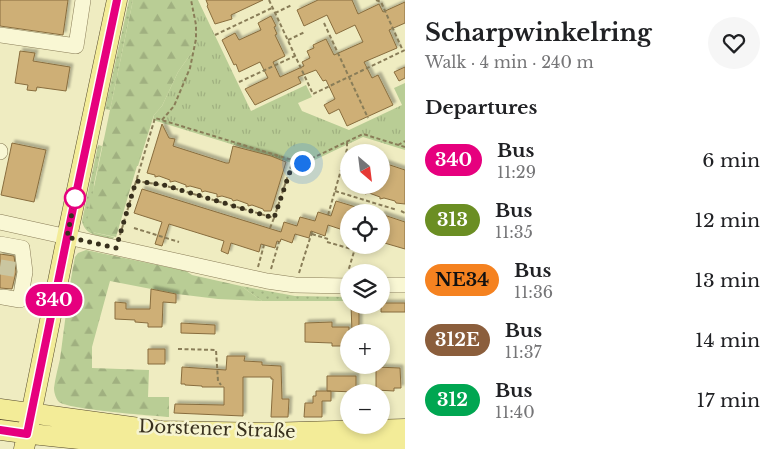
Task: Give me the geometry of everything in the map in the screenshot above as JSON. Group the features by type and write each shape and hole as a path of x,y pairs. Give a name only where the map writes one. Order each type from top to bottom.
{"main road":[{"path":"26,442 117,0"},
{"name":"Dorstener Straße","path":"0,409 161,431 264,433 404,440"},
{"name":"Dorstener Straße","path":"0,430 26,442 171,448 404,440"}],"street":[{"path":"0,35 76,46 83,0"},
{"path":"0,222 261,279 295,285 340,286"},
{"path":"0,244 22,248 20,300 3,297"},
{"path":"390,285 405,285"}],"path":[{"path":"162,120 174,106 190,68 196,40 196,26 191,0"},
{"path":"269,0 313,94 404,51 380,2 376,0"},
{"path":"275,13 292,5"},
{"path":"215,35 273,8"},
{"path":"324,23 368,118"},
{"path":"288,40 305,32"},
{"path":"239,82 295,56"},
{"path":"116,248 155,118 302,163 363,134 405,147"},
{"path":"328,215 347,149 347,142"},
{"path":"398,145 405,142"},
{"path":"270,228 294,160"},
{"path":"136,181 164,185 274,218"},
{"path":"334,190 397,210"},
{"path":"401,212 405,213"},
{"path":"134,228 162,235 179,242"},
{"path":"322,237 323,232"},
{"path":"295,285 312,233 340,245"},
{"path":"261,279 279,242"},
{"path":"261,279 264,245"},
{"path":"178,349 216,350 218,381 221,385"}],"green space":[{"path":"129,0 133,0 110,110 105,109"},
{"path":"133,0 190,0 196,41 192,52 178,72 162,106 154,115 116,237 92,232 86,225"},
{"path":"190,0 198,0 251,111 306,85 312,97 298,103 302,111 349,130 402,105 394,88 405,83 405,150 363,137 348,144 340,144 340,148 302,166 153,120 154,115 162,106 178,72 192,52 196,41"},
{"path":"98,145 102,146 94,184 92,232 114,237 113,239 98,236 86,230 82,221"},
{"path":"86,250 186,271 192,275 241,286 262,301 218,299 177,294 110,281 92,347 92,368 149,370 148,397 169,397 169,417 111,412 65,405 56,398 54,385 60,359 75,257 78,253"},
{"path":"241,286 295,296 340,297 340,301 262,301"}],"building":[{"path":"0,0 68,0 63,35 0,26"},
{"path":"206,0 263,0 231,15 232,19 215,24"},
{"path":"318,0 352,0 358,14 379,4 383,12 405,2 405,23 389,30 397,48 364,62 372,78 378,75 393,105 347,126 339,109 329,114 324,105 335,99 326,80 323,81 316,70 298,77 301,83 255,105 245,89 268,78 260,62 239,72 222,40 235,33 239,40 261,30 258,23 271,16 276,26 274,27 277,34 275,35 285,56 273,62 280,77 304,66 302,62 310,58 307,51 314,48 313,45 326,39 334,55 363,42 355,25 336,34 327,15 304,26 297,10"},
{"path":"20,51 35,53 33,61 70,67 66,91 37,87 36,91 27,90 28,85 15,83"},
{"path":"405,67 405,78 399,81 394,72"},
{"path":"162,124 169,138 175,139 173,146 226,163 229,163 233,146 286,162 271,211 264,211 252,205 248,206 248,204 237,200 233,201 222,196 217,197 217,194 202,192 201,189 190,186 186,187 186,185 175,181 170,182 170,180 147,173"},
{"path":"12,143 46,150 34,202 1,195"},
{"path":"390,165 405,170 405,204 396,203 384,198 380,199 380,197 372,194 390,194"},
{"path":"142,189 281,232 284,222 297,226 300,217 315,221 318,212 331,216 336,201 346,204 340,204 340,229 328,225 325,236 311,231 309,238 295,234 292,243 281,239 280,242 277,241 275,248 261,244 259,252 231,243 228,254 221,251 224,241 169,224 162,246 155,244 162,222 134,213"},
{"path":"390,217 405,222 405,249 390,245"},
{"path":"0,254 14,256 16,272 12,289 0,288"},
{"path":"151,289 176,294 176,303 163,302 162,327 148,327 148,323 135,322 135,320 115,319 115,302 126,303 126,309 150,309"},
{"path":"390,303 405,303 405,312 390,312"},
{"path":"351,314 359,314 359,324 352,324"},
{"path":"332,322 332,327 340,327 340,346 332,346 332,343 305,342 305,323"},
{"path":"181,323 215,325 215,334 181,333"},
{"path":"148,349 165,349 165,364 148,364"},
{"path":"227,356 245,356 244,361 262,362 262,365 281,366 282,399 289,399 288,417 271,417 273,379 271,377 243,377 243,416 174,413 175,404 224,405 224,387 202,387 181,384 182,367 226,370"},
{"path":"390,368 400,368 401,388 394,388 394,391 390,391 390,384 376,384 376,374 390,374"},
{"path":"327,376 356,376 356,384 340,384 340,391 327,391"},
{"path":"316,391 331,391 331,401 322,401 322,417 304,417 305,403 313,403 313,396 316,396"}],"tunnel":[{"path":"0,267 18,270"}],"bus line":[{"name":"340","path":"0,430 27,434 117,0"}],"route":[{"path":"75,198 67,237 116,248 136,181 164,185 274,218 294,160 302,163"}]}
